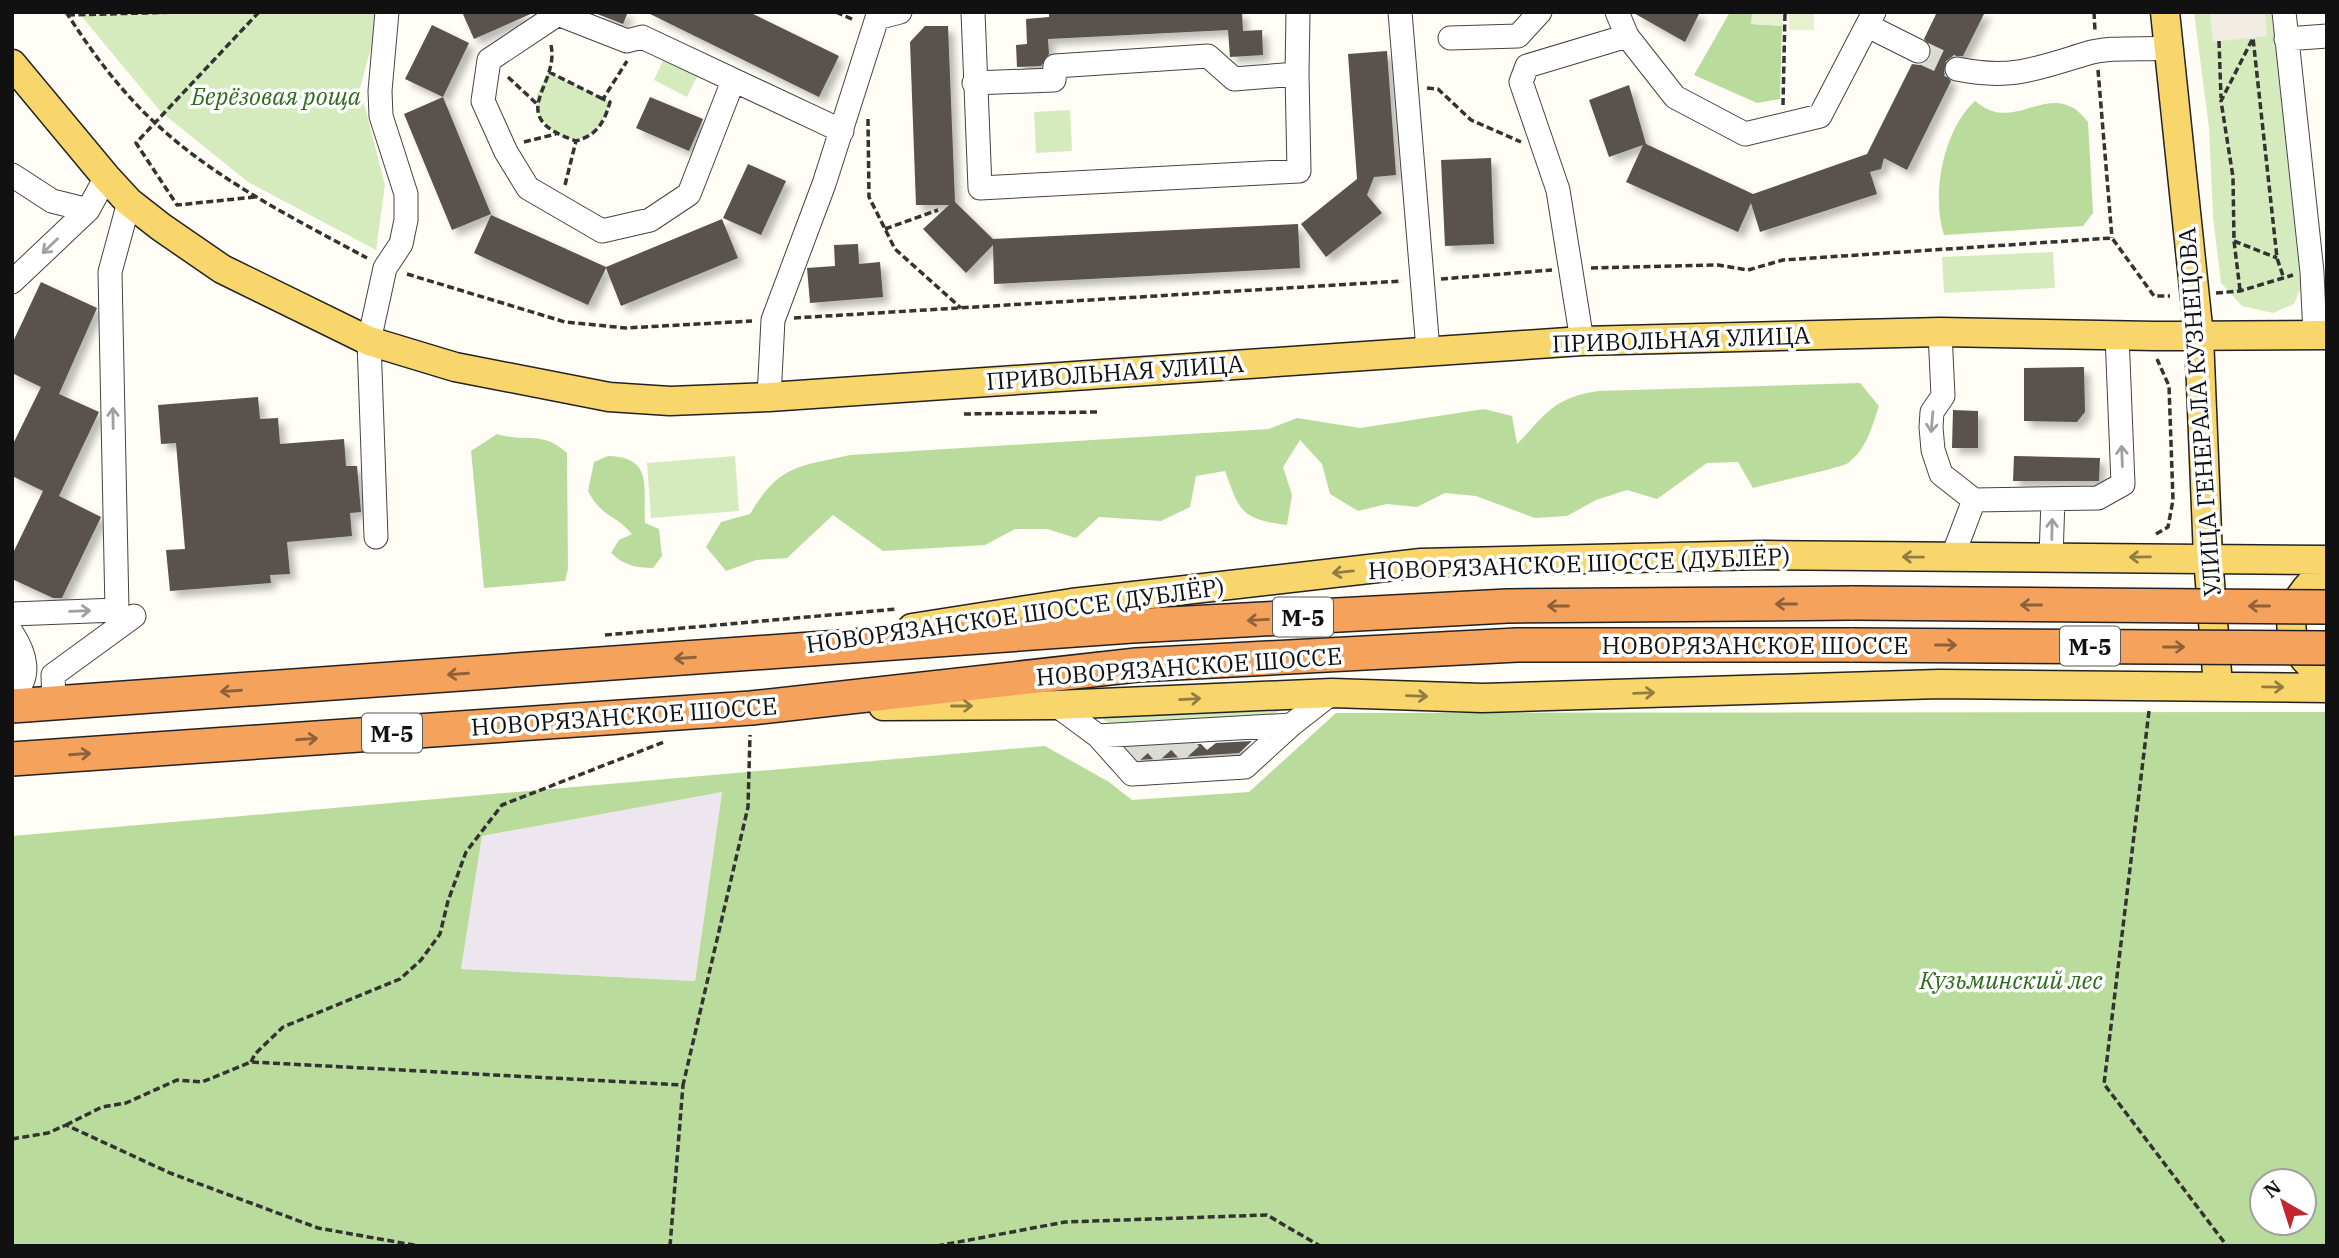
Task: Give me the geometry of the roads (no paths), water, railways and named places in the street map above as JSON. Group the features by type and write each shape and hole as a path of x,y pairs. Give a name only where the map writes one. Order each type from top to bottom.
{"highway":[{"name":"НОВОРЯЗАНСКОЕ ШОССЕ","path":"12,706 1132,626 1507,606 1854,603 2327,607"},
{"name":"НОВОРЯЗАНСКОЕ ШОССЕ","path":"12,759 761,707 1137,665 1517,645 2327,648"}],"main road":[{"name":"УЛИЦА ГЕНЕРАЛА КУЗНЕЦОВА","path":"2165,12 2200,336 2208,557 2218,687"},
{"name":"ПРИВОЛЬНАЯ УЛИЦА","path":"12,64 129,202 222,269 369,341 455,367 609,397 670,401 769,397 1582,341 1940,332 2321,335"},
{"name":"НОВОРЯЗАНСКОЕ ШОССЕ (ДУБЛЁР)","path":"753,653 1072,603 1420,563 1763,555 2327,560"},
{"path":"2327,570 2307,585 2293,606 2291,629 2296,649 2307,665 2327,678"},
{"path":"761,707 1056,705 1332,693 1482,698 1939,684 2327,688"}],"street":[{"path":"376,537 369,341 386,268 401,244 406,220 406,194 381,116 387,12"},
{"path":"769,397 772,320 842,131 877,18 900,12"},
{"path":"973,12 980,188 1299,171 1298,12"},
{"path":"1400,12 1428,350"},
{"path":"1450,38 1518,36 1539,12"},
{"path":"1617,12 1627,36 1675,97 1745,134 1820,116 1871,19 1918,51"},
{"path":"2284,12 2321,335"},
{"path":"733,81 689,194 650,220 602,230 528,188 504,147 483,101 489,60 554,16 627,41 642,37 842,131"},
{"path":"1582,341 1568,268 1558,190 1521,82 1527,66 1627,36"},
{"path":"2286,39 2327,36"},
{"path":"1957,69 1981,74 2022,73 2096,52 2168,48"},
{"path":"974,83 1054,80 1055,66 1208,56 1234,79 1297,74"},
{"path":"12,175 52,201 88,209"},
{"path":"12,282 88,209 106,177"},
{"path":"12,614 117,610 110,272 129,202"},
{"path":"1940,332 1943,396 1932,412 1933,450 1941,474 1974,500 2098,498 2123,484 2117,335"},
{"path":"2051,558 2053,499"},
{"path":"1952,558 1974,500"},
{"path":"54,703 53,675 134,617"},
{"path":"12,633 24,651 26,676 12,695"},
{"path":"1056,705 1098,736 1132,774 1176,766 1245,767 1332,693"},
{"path":"1098,736 1149,736 1292,725"}],"tunnel":[{"path":"1918,51 1957,69"},
{"path":"1175,737 1196,760"},
{"path":"1150,738 1170,761"},
{"path":"1128,740 1148,762"}],"park label":[{"name":"Берёзовая роща","path":"276,96"},
{"name":"Кузьминский лес","path":"2011,980"}]}
